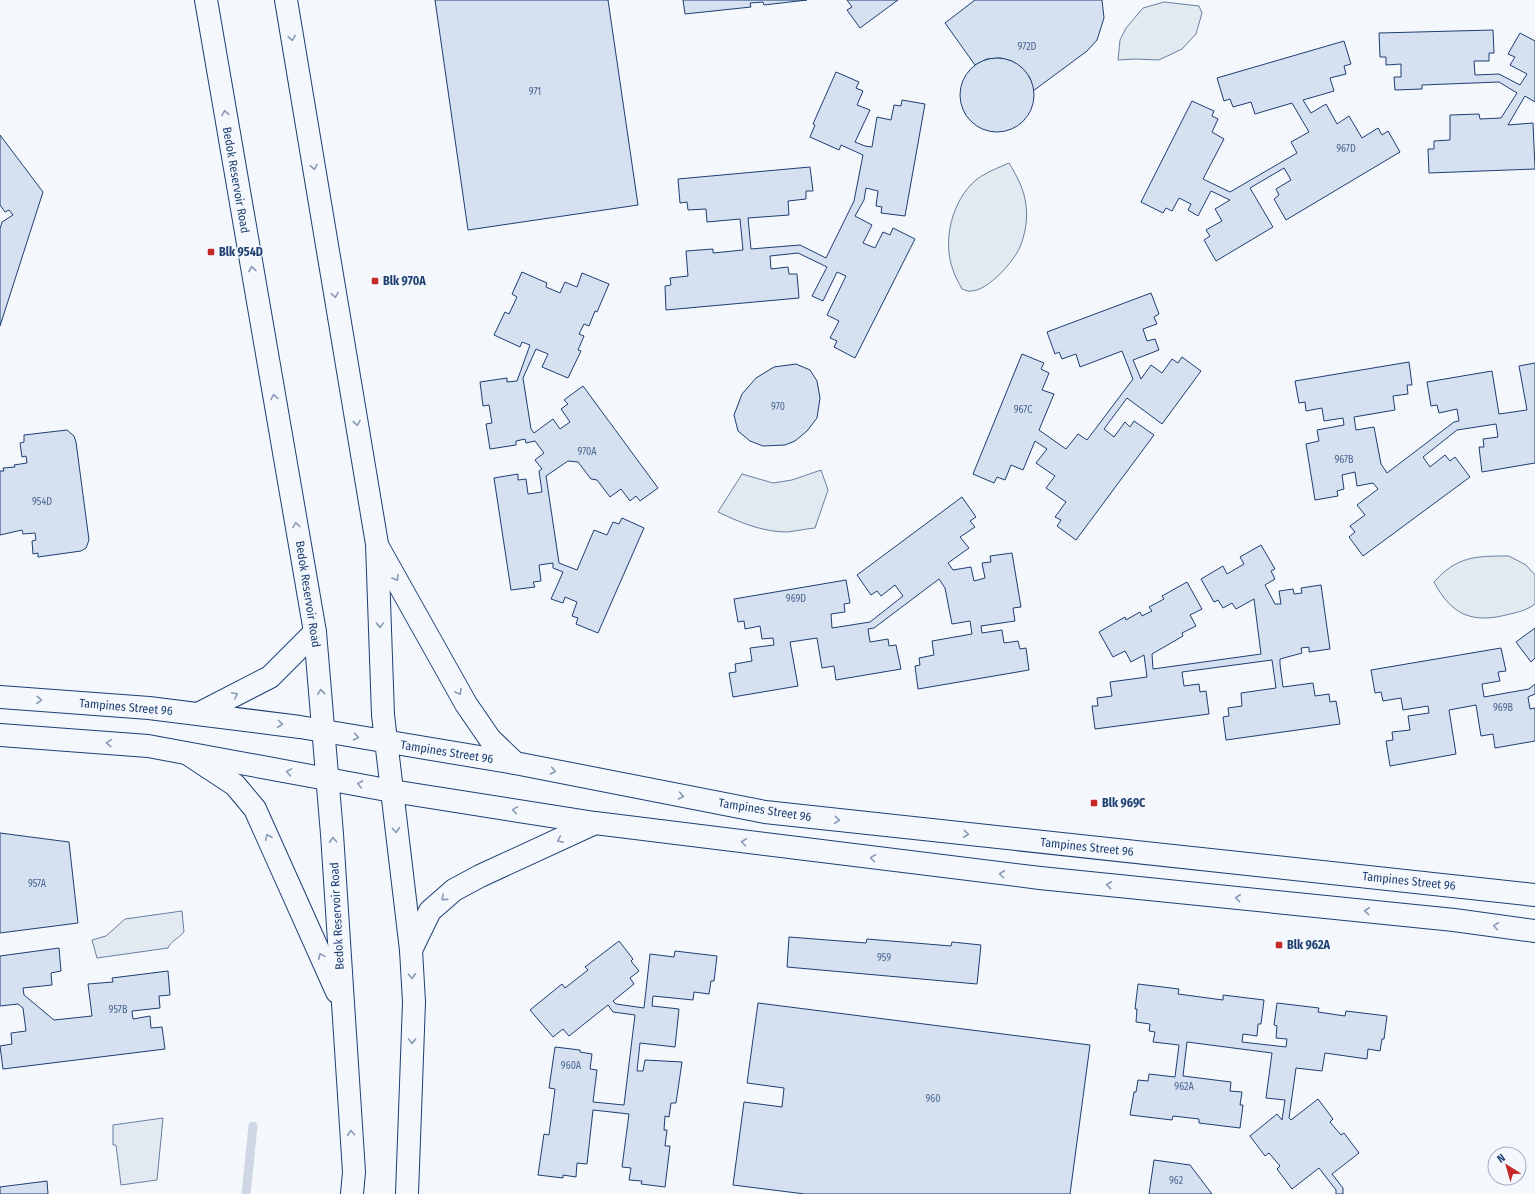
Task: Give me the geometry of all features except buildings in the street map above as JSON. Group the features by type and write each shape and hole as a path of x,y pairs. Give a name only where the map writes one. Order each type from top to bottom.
{"main road":[{"name":"Bedok Reservoir Road","path":"206,0 315,632 328,778 343,1004 354,1172 352,1194"},
{"path":"286,0 377,544 383,716 411,950 414,1002 407,1194"},
{"path":"377,544 466,704 490,739 515,763"},
{"path":"200,713 270,678 315,632"},
{"name":"Tampines Street 96","path":"0,697 200,713 324,731 387,743 515,763 765,812 1535,895"},
{"path":"0,735 148,746 392,791 596,823 1040,878 1454,920 1535,931"},
{"path":"188,754 235,785 255,809 343,1004"},
{"path":"411,950 430,911 454,890 480,876 596,823"}],"shaded area":[{"path":"1164,2 1199,6 1202,13 1196,34 1182,49 1159,60 1118,60 1120,40 1126,28 1143,8"},
{"path":"1009,163 1020,183 1027,210 1025,232 1022,242 1012,260 992,281 978,290 970,291 962,289 956,278 950,259 949,234 955,210 968,188 976,180 988,172"},
{"path":"821,470 828,490 815,528 778,532 742,523 718,512 742,474 773,483 792,480"},
{"path":"1509,556 1526,565 1535,575 1535,604 1529,608 1497,617 1474,617 1456,610 1448,603 1434,582 1442,573 1459,562 1477,557"},
{"path":"182,911 184,932 168,948 97,958 92,940 106,936 125,919"},
{"path":"163,1118 157,1180 121,1185 116,1145 113,1145 113,1125"}],"waterway":[{"path":"246,1194 253,1126"}],"place":[{"name":"Blk 954D","path":"211,252"},
{"name":"Blk 970A","path":"375,281"},
{"name":"Blk 969C","path":"1094,803"},
{"name":"Blk 962A","path":"1279,945"}]}
